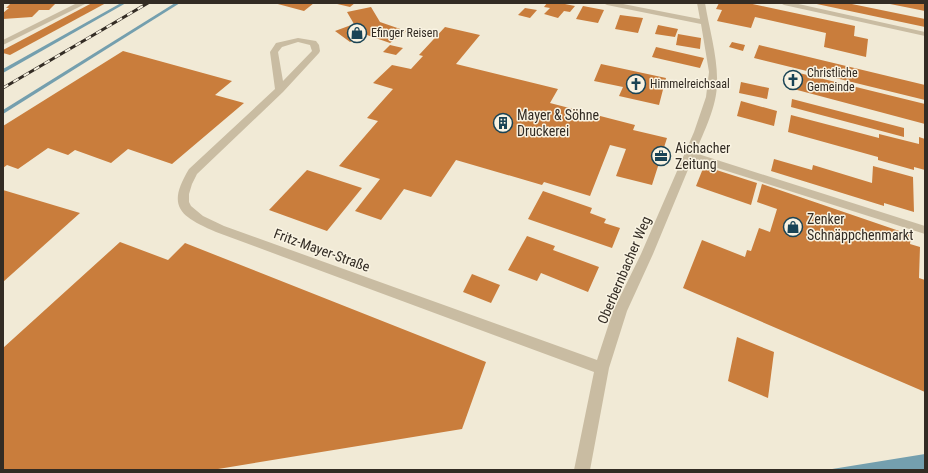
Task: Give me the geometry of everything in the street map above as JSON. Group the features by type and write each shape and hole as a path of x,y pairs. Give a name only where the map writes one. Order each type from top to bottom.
{"street":[{"path":"3,43 83,3"},
{"path":"607,3 704,22"},
{"name":"Oberbernbacher Weg","path":"582,470 602,368 620,311 647,254 689,155 711,97 713,84 712,59 701,3"},
{"path":"784,3 925,34"},
{"name":"Fritz-Mayer-Straße","path":"280,90 274,52 276,49 285,43 298,40 304,40 314,44 316,47 314,54 280,90 194,172 184,186 182,200 187,211 198,220 220,229 602,368"},
{"path":"689,155 925,230"}],"water":[{"path":"925,454 925,470 826,470"}],"building":[{"path":"11,3 56,3 49,10 39,10 32,17 3,19 3,13 9,8 6,8"},
{"path":"92,3 106,3 10,55 3,53 3,50"},
{"path":"274,3 314,3 304,11"},
{"path":"333,3 355,3 350,7"},
{"path":"547,3 560,3 575,6 570,12 564,11 558,18 544,14 550,8 544,7"},
{"path":"719,3 748,3 855,26 854,36 868,39 866,57 824,47 826,33 755,17 751,28 717,21 722,10 716,9"},
{"path":"812,3 847,3 925,19 925,27"},
{"path":"925,3 925,11 890,4"},
{"path":"583,6 604,10 598,23 576,19"},
{"path":"371,7 380,22 406,31 390,43 367,35 350,42 335,31 354,24 347,12"},
{"path":"525,8 537,10 530,18 518,15"},
{"path":"620,15 643,18 638,33 615,29"},
{"path":"658,25 678,29 675,37 655,34"},
{"name":"Mayer & Söhne Druckerei","path":"445,27 480,35 456,64 558,89 550,103 635,125 633,130 667,138 652,185 616,176 626,149 610,145 590,196 544,182 542,185 456,160 431,197 404,189 381,220 355,211 380,179 339,166 378,121 367,118 393,89 373,83 392,65 411,69 423,56 419,55"},
{"path":"678,34 701,38 700,49 676,45"},
{"path":"732,42 745,45 743,51 729,47"},
{"path":"390,45 403,48 396,55 383,52"},
{"path":"759,45 925,85 925,100 754,58"},
{"path":"656,47 704,58 700,68 652,57"},
{"path":"123,51 232,81 215,95 244,103 172,164 128,149 111,163 75,150 68,155 48,148 18,169 7,165 3,168 3,126"},
{"name":"Himmelreichsaal","path":"601,64 666,78 659,105 619,96 623,87 594,81"},
{"path":"791,71 925,104 925,124 786,87"},
{"path":"741,82 769,88 767,99 739,93"},
{"path":"792,99 904,128 904,137 791,107"},
{"path":"741,101 777,111 774,126 737,116"},
{"path":"791,115 879,138 879,134 919,144 919,137 925,139 925,170 914,167 914,170 878,160 878,157 788,132"},
{"path":"774,159 812,170 813,165 872,183 873,166 913,177 914,212 884,203 884,206 771,171"},
{"path":"704,166 757,183 751,205 696,186"},
{"path":"307,170 362,188 327,231 269,210"},
{"path":"762,184 911,235 910,244 920,247 919,278 925,280 925,392 683,288 702,240 745,257 747,250 751,251 759,228 770,232 777,209 757,202"},
{"path":"3,190 80,213 3,282"},
{"path":"543,191 592,208 590,213 606,219 604,223 620,228 612,248 528,219"},
{"path":"527,236 555,246 553,250 599,267 588,292 541,273 537,281 508,270"},
{"path":"120,242 168,260 185,243 486,362 462,429 212,470 3,470 3,348"},
{"path":"472,274 500,285 491,303 463,292"},
{"path":"737,337 774,352 768,398 728,381"}],"waterway":[{"path":"3,71 124,3"},
{"path":"3,112 178,3"}],"railway":[{"path":"3,88 148,3"}],"place":[{"name":"Efinger Reisen","path":"357,33"},
{"name":"Christliche Gemeinde","path":"793,80"},
{"name":"Himmelreichsaal","path":"636,84"},
{"name":"Mayer & Söhne Druckerei","path":"503,123"},
{"name":"Aichacher Zeitung","path":"661,156"},
{"name":"Zenker Schnäppchenmarkt","path":"793,227"}]}
